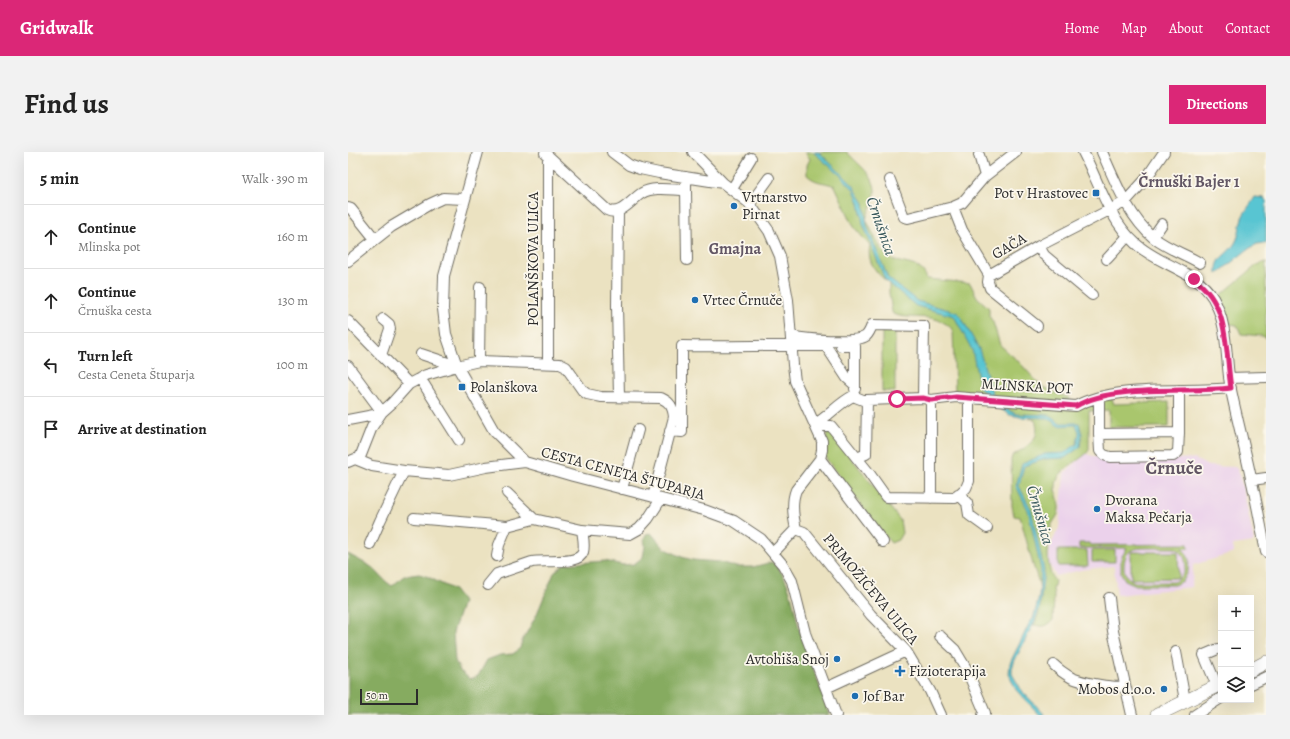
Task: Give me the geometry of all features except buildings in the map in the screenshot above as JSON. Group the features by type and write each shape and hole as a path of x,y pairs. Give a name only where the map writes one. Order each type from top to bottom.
{"main road":[{"path":"1254,668 1266,662"},
{"path":"1157,715 1174,711 1186,700 1218,690"}],"street":[{"name":"CESTA CENETA ŠTUPARJA","path":"476,152 447,264 443,288 443,309 446,334 457,366 494,431 526,462 573,476 704,510 734,520 762,539 783,564 792,581 805,632 836,715"},
{"path":"612,152 628,165 660,173 723,183"},
{"path":"693,152 723,183 749,203 769,232 780,256 788,300 795,381 822,441 820,459 793,496 793,511 796,528 773,553"},
{"path":"890,180 904,217 908,218 953,207 962,203 985,176 1016,152"},
{"path":"1082,152 1110,210 1128,236 1152,256 1192,277 1205,288 1220,312 1229,378 1252,480 1266,552"},
{"path":"1102,152 1124,202 1143,227 1153,237 1166,246 1186,255 1200,264"},
{"name":"GAČA","path":"1037,326 990,288 988,282 989,275 1039,246 1124,202 1145,180 1164,152"},
{"path":"546,154 611,213 618,212 642,193 651,189 686,190"},
{"name":"POLANŠKOVA ULICA","path":"546,154 548,363"},
{"path":"980,155 985,176"},
{"path":"732,189 751,158"},
{"path":"686,177 687,260"},
{"path":"749,203 769,178"},
{"path":"348,261 402,220 443,198 464,199"},
{"path":"953,207 962,230 989,275"},
{"path":"348,208 351,209 375,239"},
{"path":"618,212 617,306 619,396"},
{"path":"1153,237 1162,224"},
{"path":"1107,259 1128,236"},
{"path":"1039,246 1044,255 1092,295"},
{"path":"478,361 480,287"},
{"path":"381,356 390,329 389,324 383,319"},
{"path":"348,321 409,384"},
{"path":"792,341 826,346 855,343 866,336 872,325 924,326 931,498"},
{"path":"670,431 682,432 682,346 750,347 808,339 855,343"},
{"path":"855,343 855,389 865,400 866,454 857,458"},
{"path":"826,346 847,378 855,385"},
{"path":"421,354 457,366"},
{"path":"359,460 372,427 382,412 409,384 426,375 478,361 560,364 566,367 583,391 587,394 601,397 619,396 661,398 666,400 671,405 674,417 657,498 648,519 639,529 630,534 582,530 534,519 507,526 414,518"},
{"path":"348,366 382,412"},
{"path":"1229,378 1266,377"},
{"path":"420,378 458,440"},
{"name":"MLINSKA POT","path":"815,424 824,419 845,400 853,396 865,400 956,397 1076,406 1083,402 1099,398 1135,392 1231,388"},
{"path":"1099,398 1100,451 1104,455 1173,456 1178,452 1179,390"},
{"name":"MLINSKA POT","path":"958,494 966,488 968,481 969,398"},
{"path":"348,420 382,412"},
{"path":"815,424 831,426 886,497 955,498 958,494 967,503 969,515 988,528"},
{"path":"622,489 638,430"},
{"path":"1099,434 1179,433"},
{"path":"820,459 883,542"},
{"path":"348,462 352,460 359,460 372,466 404,471 449,475 486,467 526,462"},
{"path":"370,544 404,471"},
{"path":"1252,480 1266,478"},
{"path":"507,493 534,519"},
{"path":"497,556 499,545 507,526"},
{"name":"PRIMOŽIČEVA ULICA","path":"796,528 804,532 870,615 906,651 930,691 941,715"},
{"path":"488,584 497,574 538,560 575,560 582,555 583,552 584,547 582,530"},
{"path":"1109,598 1113,631 1132,715"},
{"name":"PRIMOŽIČEVA ULICA","path":"940,636 955,650 967,670 985,713 983,715"},
{"path":"1218,649 1204,655 1218,685"},
{"path":"826,688 906,651"},
{"path":"1176,652 1186,700"},
{"path":"1054,665 1072,678 1083,682 1118,687 1125,686"},
{"path":"1254,683 1266,677"},
{"path":"1195,715 1218,691"}],"shaded area":[{"path":"1086,454 1093,456 1195,459 1208,466 1235,467 1238,470 1244,492 1254,542 1233,545 1234,553 1193,565 1192,587 1117,595 1113,566 1081,570 1056,576 1049,564 1050,546 1059,528 1064,473"}],"green space":[{"path":"805,152 847,152 863,168 872,180 875,193 866,219 886,255 891,259 920,268 927,279 970,283 977,297 989,308 989,316 993,322 1000,345 1019,362 1041,386 1069,398 1070,404 998,398 955,392 953,330 939,320 893,314 889,284 877,272 871,263 869,252 870,246 854,227 835,186 817,181 807,175 807,165 810,159"},
{"path":"1266,262 1266,338 1262,336 1241,334 1237,325 1229,324 1221,296 1257,265"},
{"path":"882,327 895,327 895,392 882,391"},
{"path":"1112,399 1114,404 1169,402 1169,427 1109,427 1109,410 1089,411 1089,450 1060,474 1056,485 1059,511 1051,527 1048,547 1050,570 1055,581 1053,589 1053,620 1045,626 1034,625 1039,612 1041,598 1039,583 1020,517 1014,516 1012,506 1011,460 1012,456 1032,442 1035,438 1037,427 1035,420 1028,417 1013,415 1007,412 1009,406"},
{"path":"831,432 900,520 902,533 898,540 891,543 827,460 825,450 827,433"},
{"path":"651,533 664,548 682,557 693,560 720,562 736,567 753,567 772,562 779,569 792,597 799,628 830,715 348,715 348,554 370,566 392,586 404,576 419,574 454,590 463,602 453,632 455,661 460,671 470,679 478,676 487,660 500,655 513,654 520,648 522,641 536,616 554,573 564,564 605,561 623,565 634,564 643,557 645,546 644,539 646,534"},
{"path":"1079,543 1089,543 1090,545 1188,544 1188,548 1182,548 1187,554 1189,560 1188,572 1183,581 1174,585 1136,585 1125,580 1121,573 1121,558 1127,548 1079,548","holes":["1141,548 1175,548 1183,555 1186,566 1182,576 1178,580 1172,582 1135,582 1125,573 1124,568 1126,556 1132,550"]},
{"path":"1058,550 1087,550 1088,566 1058,566"},
{"path":"1092,550 1115,550 1115,562 1092,562"},
{"path":"1131,552 1178,552 1179,578 1131,579"}],"water":[{"name":"Črnušnica","path":"813,152 820,153 854,186 864,203 867,226 888,278 917,301 956,312 960,315 979,349 994,398 999,405 1016,414 1050,415 1059,423 1079,423 1082,434 1080,447 1065,458 1045,459 1024,466 1019,486 1031,509 1044,570 1040,606 1035,621 1015,660 1012,668 1012,674 1022,691 1045,715 1040,715 1016,690 1009,674 1010,663 1030,622 1033,619 1039,597 1041,570 1028,510 1016,486 1022,464 1045,454 1064,453 1077,444 1079,432 1076,425 1058,426 1048,418 1020,417 1010,415 994,405 980,388 972,350 954,316 916,306 885,280 863,224 859,203 854,190 840,175"},
{"path":"1255,197 1264,198 1266,201 1266,243 1257,244 1247,250 1217,274 1218,264 1235,243 1243,216"}],"place":[{"name":"Pot v Hrastovec","path":"1096,193"},
{"name":"Vrtnarstvo Pirnat","path":"734,206"},
{"name":"Vrtec Črnuče","path":"695,300"},
{"name":"Polanškova","path":"462,387"},
{"name":"Dvorana Maksa Pečarja","path":"1097,509"},
{"name":"Avtohiša Snoj","path":"837,659"},
{"name":"Fizioterapija","path":"900,671"},
{"name":"Mobos d.o.o.","path":"1164,689"},
{"name":"Jof Bar","path":"855,696"}],"district":[{"name":"Črnuški Bajer 1","path":"1189,182"},
{"name":"Gmajna","path":"735,249"},
{"name":"Črnuče","path":"1174,468"}],"route":[{"path":"897,399 923,398 931,400 956,397 1076,406 1091,400 1135,392 1231,388 1226,342 1220,312 1205,288 1194,279"}]}
